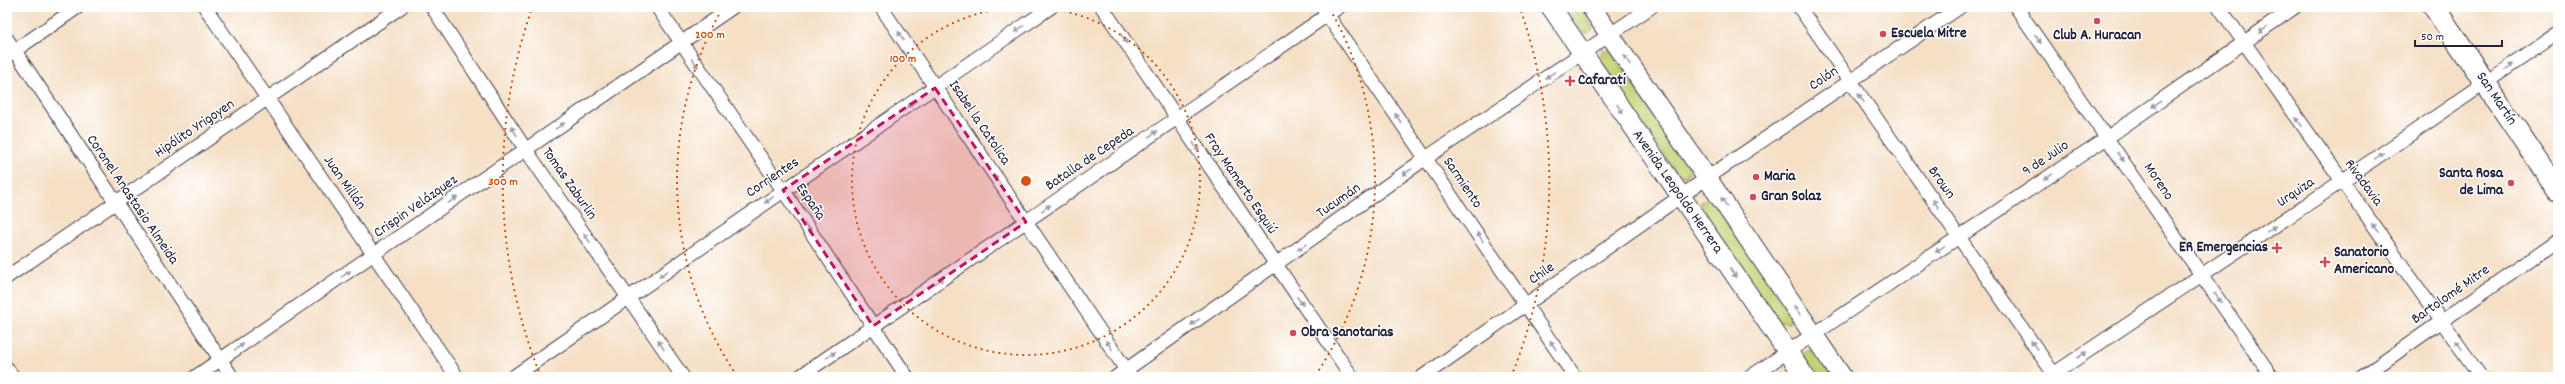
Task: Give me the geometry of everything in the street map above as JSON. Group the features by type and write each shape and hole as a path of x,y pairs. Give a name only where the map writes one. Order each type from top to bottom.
{"main road":[{"name":"San Martín","path":"2434,7 2558,191"}],"street":[{"path":"11,53 78,7"},
{"name":"Juan Millán","path":"205,7 457,377"},
{"name":"Hipólito Yrigoyen","path":"7,277 401,7"},
{"name":"Tomas Zaburlin","path":"432,7 526,150 683,377"},
{"name":"España","path":"657,7 783,190 907,377"},
{"name":"Crispin Velázquez","path":"195,377 733,7"},
{"name":"Isabel la Catolica","path":"881,7 1026,222 1124,375"},
{"name":"Corrientes","path":"513,377 1051,7"},
{"name":"Fray Mamerto Esquiú","path":"1102,7 1352,377"},
{"name":"Batalla de Cepeda","path":"799,377 1177,118 1324,11 1339,7"},
{"name":"Avenida Leopoldo Herrera","path":"1551,7 1805,377"},
{"path":"1591,7 1842,377"},
{"name":"Tucumán","path":"1124,375 1426,158 1651,7"},
{"name":"Brown","path":"1799,7 1849,82 1959,236 2053,376"},
{"name":"Colón","path":"1681,198 1707,178 1960,7"},
{"name":"Moreno","path":"2016,7 2108,137 2272,377"},
{"name":"Rivadavia","path":"2219,7 2481,377"},
{"name":"9 de Julio","path":"1750,377 2108,137 2295,7"},
{"name":"Sarmiento","path":"1324,11 1575,377"},
{"name":"Urquiza","path":"2053,376 2342,182 2558,33"},
{"name":"Coronel Anastasio Almeida","path":"7,39 11,53 115,203 232,377"},
{"name":"Chile","path":"1422,377 1681,198"},
{"name":"Bartolomé Mitre","path":"2362,377 2558,240"},
{"path":"7,368 13,377"}],"highlighted area":[{"path":"935,88 1026,222 873,326 783,190"}],"green space":[{"path":"1564,7 1582,7 1593,30 1588,33 1582,32"},
{"path":"1610,50 1690,168 1687,176 1677,174 1600,60 1603,51"},
{"path":"1710,198 1792,315 1789,323 1779,322 1701,208 1701,202"},
{"path":"1813,349 1834,377 1816,377 1803,355 1807,350"}],"place":[{"name":"Club A. Huracan","path":"2097,21"},
{"name":"Escuela Mitre","path":"1883,34"},
{"name":"Cafarati","path":"1570,81"},
{"name":"Maria","path":"1756,177"},
{"name":"Santa Rosa de Lima","path":"2511,183"},
{"name":"Gran Solaz","path":"1753,197"},
{"name":"ER Emergencias","path":"2277,248"},
{"name":"Sanatorio Americano","path":"2325,262"},
{"name":"Obra Sanotarias","path":"1293,333"}]}
